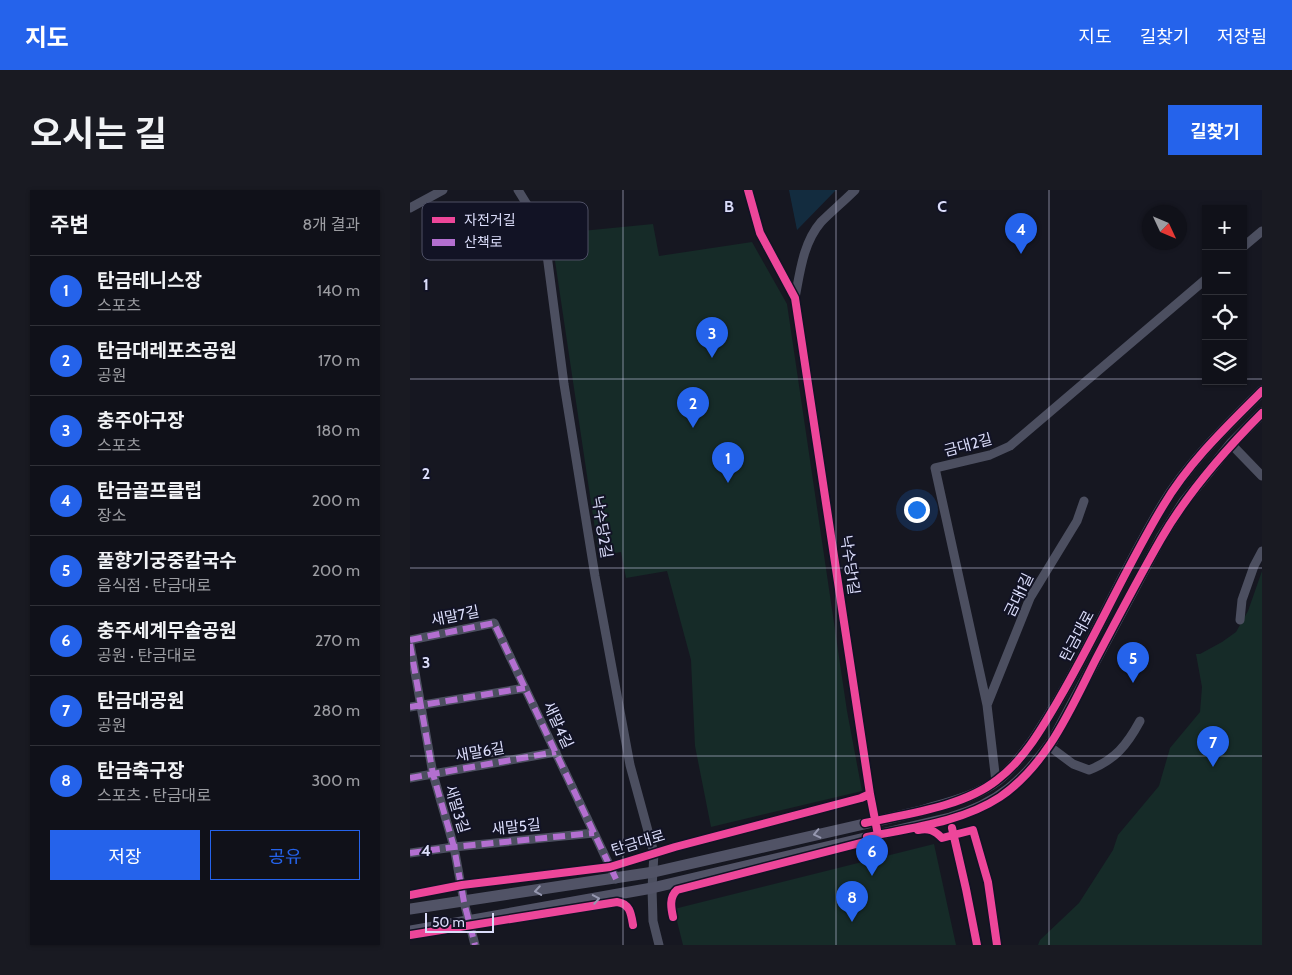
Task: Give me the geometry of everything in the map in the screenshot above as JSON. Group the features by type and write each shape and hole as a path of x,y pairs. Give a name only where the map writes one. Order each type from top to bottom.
{"main road":[{"name":"탄금대로","path":"410,910 654,872 921,811 960,799 996,782 1017,761 1044,724 1069,681 1136,553 1177,484 1196,460 1262,391"},
{"name":"탄금대로","path":"410,931 652,888 950,818 989,803 1005,793 1021,779 1049,746 1076,700 1161,538 1184,502 1231,444 1262,413"}],"street":[{"path":"410,208 442,190"},
{"name":"낙수당2길","path":"518,190 525,202"},
{"name":"낙수당1길","path":"855,190 820,224 810,240 802,258 795,298 870,794 878,835"},
{"path":"1247,244 1262,231"},
{"name":"낙수당2길","path":"548,260 564,384 595,576 630,764 654,853 653,921 659,945"},
{"name":"금대2길","path":"996,782 987,705 935,468 990,455 1010,446 1202,282"},
{"path":"1231,444 1262,476"},
{"name":"금대1길","path":"987,705 1030,598 1077,521 1084,501"},
{"path":"1240,620 1242,600 1262,550"},
{"name":"새말7길","path":"410,640 494,623 525,688"},
{"name":"새말3길","path":"410,644 433,774 454,847 468,921 475,945"},
{"path":"410,707 525,688"},
{"name":"새말4길","path":"525,688 616,879"},
{"path":"1049,746 1073,764 1089,770 1105,764 1117,753 1131,737 1140,721"},
{"name":"새말6길","path":"410,778 556,752"},
{"name":"새말5길","path":"410,853 594,833"}],"green space":[{"path":"653,224 659,256 752,242 787,304 847,711 862,791 711,827 695,746 691,660 667,571 626,578 621,552 599,556 555,260 588,260 588,230"},
{"path":"1262,571 1262,945 1038,945 1040,940 1079,903 1113,850 1118,835 1159,786 1170,748 1200,712 1202,687 1196,654 1200,654 1222,642 1236,632 1248,611"},
{"path":"934,844 956,945 683,945 674,909"}],"water":[{"path":"789,190 836,190 797,230"}],"marked path":[{"path":"410,640 494,623 616,879"},
{"path":"410,644 433,774 454,847 464,902 475,945"},
{"path":"410,707 525,688"},
{"path":"410,778 556,752"},
{"path":"410,853 594,833"}],"cycle path":[{"path":"748,190 760,233 795,298 870,794 878,835"},
{"path":"865,823 916,813 968,797 997,780 1016,763 1032,743 1059,699 1136,554 1173,490 1209,445 1262,391"},
{"path":"867,837 936,823 969,813 1000,797 1017,784 1032,768 1057,734 1152,554 1171,522 1207,473 1262,413"},
{"path":"410,895 462,885 610,867 675,847 870,794"},
{"path":"952,828 977,945"},
{"path":"918,830 931,830 942,838 973,830 988,882 997,945"},
{"path":"673,917 672,899 677,890 876,839"},
{"path":"410,935 617,902 627,907 633,925"}],"place":[{"name":"탄금골프클럽","path":"1021,254"},
{"name":"충주야구장","path":"712,358"},
{"name":"탄금대레포츠공원","path":"693,428"},
{"name":"탄금테니스장","path":"728,483"},
{"name":"풀향기궁중칼국수","path":"1133,683"},
{"name":"탄금대공원","path":"1213,767"},
{"name":"충주세계무술공원","path":"872,876"},
{"name":"탄금축구장","path":"852,922"}]}
